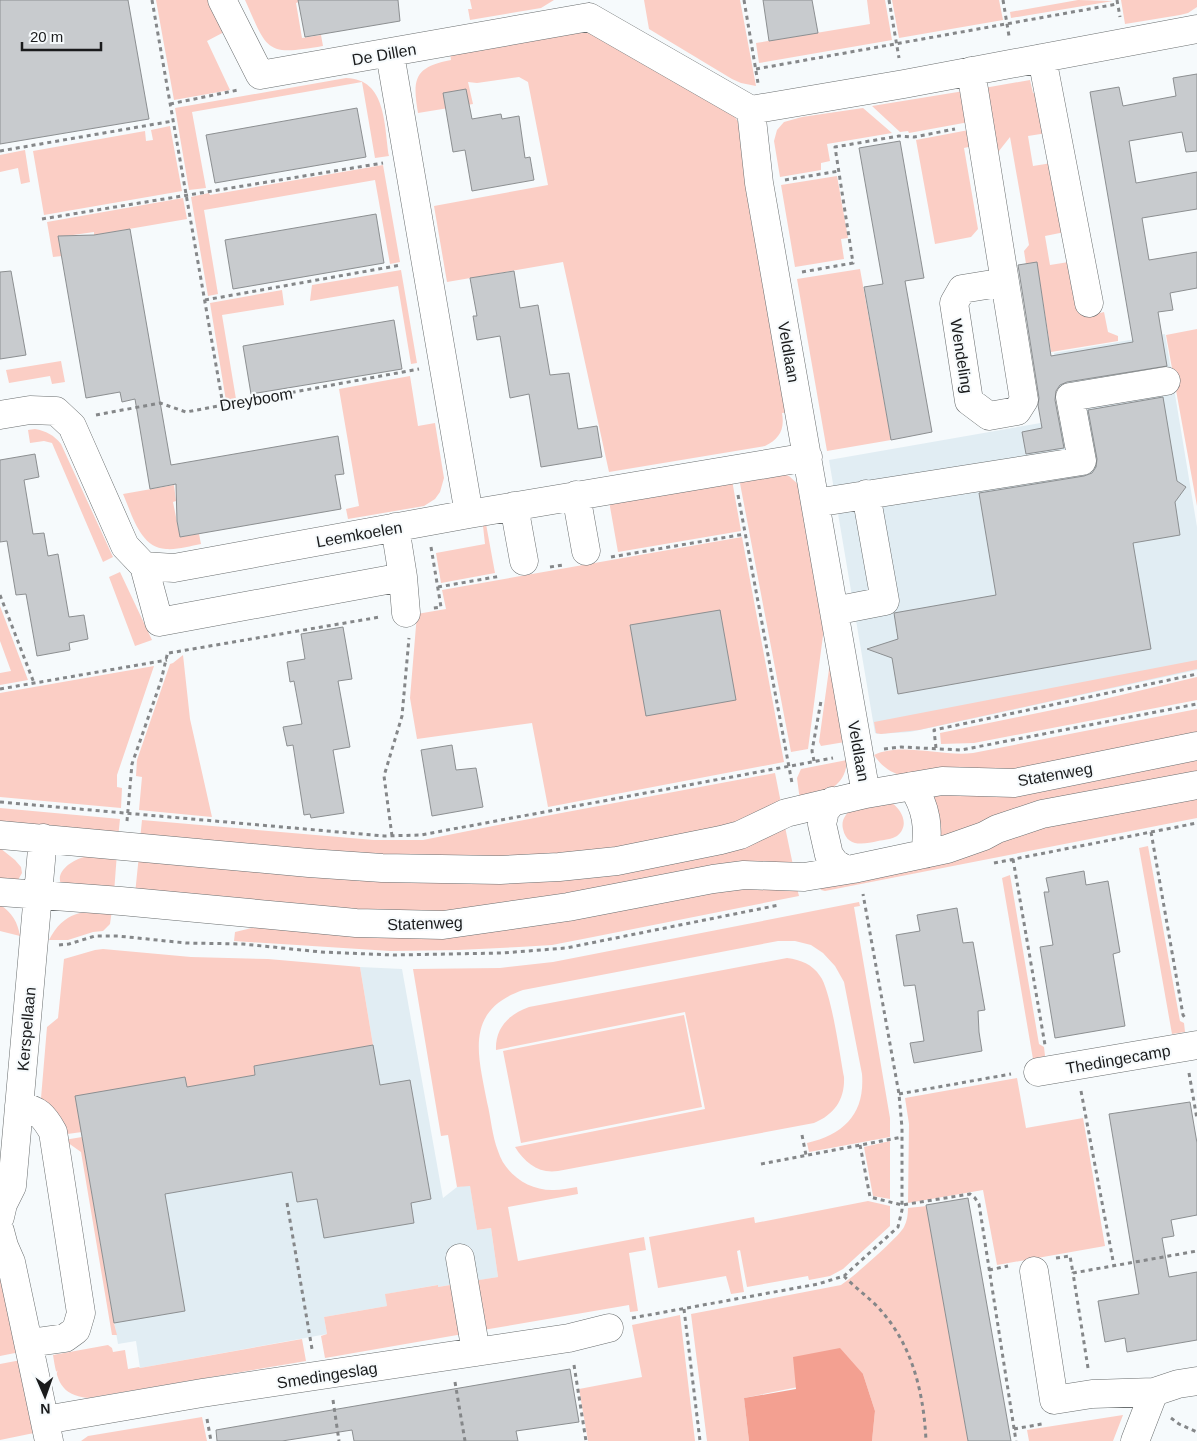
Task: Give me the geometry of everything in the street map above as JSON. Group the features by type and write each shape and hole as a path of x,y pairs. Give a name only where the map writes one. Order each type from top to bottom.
{"street":[{"path":"222,0 260,75"},
{"path":"588,9 756,109 904,84 1197,29"},
{"name":"De Dillen","path":"260,75 390,54 588,9"},
{"path":"390,54 469,514"},
{"path":"1042,58 1089,303"},
{"path":"971,71 1005,282"},
{"name":"Veldlaan","path":"756,109 759,184 866,794"},
{"path":"816,503 1082,461 1070,397 1166,381"},
{"path":"0,415 30,410 56,411 72,426 125,546 144,566 159,622 403,577"},
{"name":"Leemkoelen","path":"144,566 174,568 576,495 808,457"},
{"path":"834,611 885,601 866,494"},
{"path":"576,495 586,551"},
{"path":"514,506 524,561"},
{"path":"396,527 406,613"},
{"name":"Statenweg","path":"0,835 309,863 382,868 500,870 617,861 668,852 740,834 786,813 866,794 942,781 1014,783 1197,746"},
{"name":"Statenweg","path":"0,892 356,923 443,925 558,908 744,875 854,879 925,854 967,843 997,829 1042,814 1197,784"},
{"path":"912,786 922,802 926,818 927,839 925,854"},
{"path":"833,801 825,812 822,824 829,854 836,864 854,879"},
{"name":"Kerspellaan","path":"0,1217 3,1204 12,1186 44,838"},
{"name":"Thedingecamp","path":"1044,1071 1191,1046"},
{"path":"20,1106 33,1108 46,1120 53,1132 82,1313 76,1330 65,1338 28,1342"},
{"path":"0,1231 11,1262 47,1431"},
{"path":"460,1258 463,1354"},
{"path":"1034,1271 1054,1400 1092,1394 1154,1392 1178,1384 1197,1381"},
{"name":"Smedingeslag","path":"47,1431 202,1393 569,1338 609,1328"},
{"path":"1136,1441 1154,1392"}],"path":[{"path":"152,0 223,405"},
{"path":"744,0 756,69 756,109"},
{"path":"889,0 904,84"},
{"path":"1003,0 1013,63"},
{"path":"756,69 1117,4"},
{"path":"170,104 250,87 260,75"},
{"path":"0,152 173,121"},
{"path":"776,276 853,263 835,147 899,136 914,137 980,125"},
{"path":"42,219 408,158"},
{"path":"759,184 839,172"},
{"path":"205,300 426,261"},
{"name":"Dreyboom","path":"72,426 85,417 160,403 186,412 444,365"},
{"path":"0,802 392,836 421,835 789,766 734,469"},
{"path":"0,595 34,683"},
{"path":"392,836 384,776 402,716 409,638 406,613"},
{"path":"127,814 132,764 167,660 168,653 159,622"},
{"path":"0,689 167,660"},
{"path":"936,748 934,730 1197,674"},
{"path":"922,748 962,750 1197,704"},
{"path":"994,863 1197,823"},
{"path":"1151,832 1183,1015 1188,1022 1197,1119"},
{"path":"899,1094 1013,1073 1044,1071 1013,860"},
{"path":"609,1328 625,1320 818,1284 844,1276 898,1227 902,1205 902,1137 899,1094 854,879"},
{"path":"1077,1066 1114,1266"},
{"path":"802,1135 806,1155"},
{"path":"761,1164 902,1137"},
{"path":"860,1145 870,1198 902,1205 970,1194 979,1204 1016,1441"},
{"path":"287,1203 323,1376 339,1441"},
{"path":"1092,1394 1073,1273 1197,1252"},
{"path":"844,1276 883,1312 904,1342 915,1369 922,1401 926,1441"},
{"path":"684,1309 700,1441"},
{"path":"569,1338 586,1441"},
{"path":"463,1354 465,1441"}],"shaded area":[{"path":"156,0 214,0 228,30 207,41 230,90 174,100"},
{"path":"245,0 298,0 299,2 296,3 302,38 321,35 323,46 290,50 271,46 264,40"},
{"path":"470,0 554,0 541,8 470,20 468,9 472,9"},
{"path":"644,0 740,0 756,86 732,79 649,29"},
{"path":"867,0 885,0 892,40 759,63 756,43 870,24"},
{"path":"892,0 999,0 1003,20 899,38"},
{"path":"1078,0 1113,1 1011,18 1010,12"},
{"path":"1121,0 1197,0 1197,7 1188,13 1180,15 1125,24"},
{"path":"587,29 732,113 739,123 790,412 782,413 783,424 780,433 765,446 609,472 563,262 447,282 434,206 548,185 528,82 519,77 477,83 468,82 473,104 418,113 416,83 419,76 430,66 451,60 450,52"},
{"path":"346,78 359,80 369,86 376,95 384,118 389,156 375,158 362,82 192,112 206,188 189,190 175,108"},
{"path":"1030,80 1033,93 1040,92 1047,133 1028,136 1033,166 1058,162 1070,231 1045,236 1050,265 1075,261 1100,313 1104,312 1108,332 1118,336 1118,341 1051,352 1037,263 1026,264 1024,251 1029,245 1010,137 995,156 984,88"},
{"path":"964,91 969,122 909,133 908,131 900,132 872,106"},
{"path":"863,108 892,133 827,144 830,161 821,163 821,170 780,177 774,141 777,130 784,122 802,117"},
{"path":"170,126 182,191 44,215 33,151 145,131 146,141 153,140 151,130"},
{"path":"974,129 977,145 964,148 978,229 971,237 935,244 916,140"},
{"path":"25,150 30,182 21,184 18,168 0,172 0,155"},
{"path":"383,165 400,262 390,264 375,180 204,210 218,294 208,296 191,197"},
{"path":"837,176 848,238 841,239 844,259 795,267 781,185"},
{"path":"183,198 187,219 94,235 94,232 59,237 62,256 53,257 47,222"},
{"path":"860,269 891,440 827,451 797,279"},
{"path":"401,270 417,363 411,364 398,286 310,301 312,285"},
{"path":"282,290 284,305 222,315 236,399 226,401 210,303"},
{"path":"1197,329 1197,506 1166,335"},
{"path":"1165,334 1197,527 1197,670 910,732 875,733 829,460 1064,419 1054,353"},
{"path":"61,361 65,382 52,384 50,376 9,383 6,370"},
{"path":"410,376 418,426 435,423 444,478 440,492 435,499 424,506 348,519 346,509 359,506 339,389"},
{"path":"35,429 50,434 61,444 113,557 103,562 52,443 44,441 30,443 28,430"},
{"path":"782,474 789,476 800,486 824,628 808,749 791,752 739,478"},
{"path":"732,480 741,531 618,552 609,501"},
{"path":"174,485 176,501 173,502 180,537 199,534 201,544 166,549 150,543 138,529 123,494"},
{"path":"486,524 495,573 441,583 436,553 485,544 483,526"},
{"path":"742,537 784,762 548,807 532,723 417,739 410,698 417,614 446,609 442,590"},
{"path":"120,572 152,640 135,646 109,577"},
{"path":"0,606 28,680 0,685 0,673 11,671 0,641"},
{"path":"183,655 190,719 212,817 139,810 142,777 136,776 137,760 170,664"},
{"path":"1197,660 1197,669 919,730 876,733 874,722"},
{"path":"830,662 845,742 821,746 819,742"},
{"path":"154,666 117,775 117,787 122,788 121,808 0,797 0,693"},
{"path":"1197,677 1197,700 974,743 941,744 940,733 1096,701"},
{"path":"1197,709 1197,740 1026,773 906,777 887,769 874,755 885,751 897,750 973,753"},
{"path":"1197,754 1197,780 940,843 930,791"},
{"path":"847,760 846,770 838,783 817,796 800,801 797,778 801,769"},
{"path":"775,773 782,808 704,838 489,863 140,840 142,820 374,840 423,840"},
{"path":"1197,792 1197,818 825,891 821,890 818,886 992,840"},
{"path":"892,803 899,810 904,823 901,832 897,836 862,844 852,842 845,835 843,829 844,818 852,809"},
{"path":"0,808 120,819 118,838 0,827"},
{"path":"784,822 794,870 452,917 135,894 139,855 430,875"},
{"path":"1148,846 1180,1021 1184,1023 1185,1032 1172,1034 1139,848"},
{"path":"0,848 21,867 22,873 18,880 0,884"},
{"path":"117,853 114,893 61,884 60,879 63,871 80,858"},
{"path":"1010,875 1039,1044 1044,1047 1045,1056 1033,1059 1002,878"},
{"path":"796,884 799,896 552,945 458,950 390,951 234,941 235,932 273,923 316,927 706,887"},
{"path":"859,902 860,906 854,907 890,1118 890,1137 809,1152 807,1143 832,1134 850,1120 856,1111 862,1088 862,1074 844,982 835,966 823,953 811,945 795,941 778,941 523,990 504,999 491,1010 483,1022 479,1036 479,1051 493,1133 501,1159 512,1174 527,1184 545,1190 577,1187 578,1194 508,1207 518,1261 644,1237 646,1250 629,1253 638,1311 630,1312 629,1305 483,1330 478,1282 479,1280 498,1277 491,1228 477,1230 470,1186 457,1187 448,1135 441,1136 413,969 500,968 553,962"},
{"path":"0,905 14,918 20,936 0,931"},
{"path":"112,910 110,924 103,931 93,932 68,940 49,940 61,923 75,914"},
{"path":"103,949 191,957 268,959 360,967 373,1045 254,1066 255,1075 187,1087 185,1077 82,1132 60,1135 40,1110 47,1027 58,1018 64,959"},
{"path":"787,958 801,961 813,968 824,983 828,995 835,1024 844,1085 837,1105 828,1115 814,1123 558,1171 539,1169 519,1153 515,1147 705,1109 685,1012 496,1050 496,1042 501,1029 515,1014 529,1007"},
{"path":"360,967 402,969 443,1198 457,1187 470,1185 477,1230 491,1228 498,1277 386,1294 387,1306 324,1317 327,1334 140,1368 136,1341 118,1344 75,1096 185,1077 188,1087 255,1075 254,1066 373,1045"},
{"path":"684,1015 702,1107 521,1143 503,1051"},
{"path":"1017,1078 1026,1128 1083,1118 1105,1246 997,1265 983,1190 908,1203 909,1124 905,1098"},
{"path":"82,1137 117,1335 112,1335 81,1152 64,1140"},
{"path":"890,1141 890,1199 873,1196 864,1147"},
{"path":"868,1201 890,1206 890,1226 843,1269 830,1276 809,1280 808,1276 747,1287 740,1250 737,1251 744,1292 731,1294 726,1276 658,1288 649,1237 754,1217 755,1223"},
{"path":"927,1206 968,1441 872,1441 875,1411 863,1374 744,1398 749,1441 707,1441 691,1314 841,1285 874,1258 900,1232 908,1216 908,1208"},
{"path":"0,1259 20,1352 0,1356"},
{"path":"456,1284 463,1334 325,1358 321,1336 327,1334 324,1317 387,1306 385,1294 438,1285 438,1287"},
{"path":"680,1315 695,1441 588,1441 579,1389 642,1377 632,1325"},
{"path":"302,1339 306,1361 88,1398 71,1394 66,1390 58,1379 53,1355 108,1345 112,1348 113,1352 125,1350 128,1369"},
{"path":"840,1348 863,1374 875,1411 872,1441 749,1441 744,1398 796,1389 793,1357"},
{"path":"21,1360 34,1433 0,1440 0,1364"},
{"path":"1123,1415 1113,1441 1029,1441 1027,1430"},
{"path":"202,1417 207,1441 81,1441 88,1436"}],"building":[{"path":"0,0 128,0 149,119 0,144"},
{"path":"298,0 398,0 400,21 305,37"},
{"path":"763,0 812,0 818,33 769,41"},
{"path":"1197,74 1197,151 1186,152 1182,132 1129,141 1136,183 1197,172 1197,209 1142,218 1149,260 1197,252 1197,288 1170,293 1173,310 1158,312 1167,366 1067,382 1060,385 1056,391 1055,400 1064,448 1026,454 1022,432 1042,428 1018,265 1037,262 1051,356 1133,342 1090,92 1119,87 1123,106 1176,96 1173,78"},
{"path":"466,89 472,119 501,114 502,119 519,116 525,158 530,157 534,180 472,191 465,150 453,152 443,93"},
{"path":"357,108 366,157 215,183 206,135"},
{"path":"900,141 924,278 905,281 932,432 891,440 864,287 883,284 859,148"},
{"path":"376,214 384,263 233,289 225,240"},
{"path":"130,229 171,465 338,436 344,474 335,475 341,509 180,537 177,521 176,484 150,489 135,399 122,402 120,392 86,398 58,236 94,235"},
{"path":"11,271 26,355 0,359 0,272"},
{"path":"514,271 520,308 538,305 550,375 569,373 578,429 597,426 602,457 541,467 529,394 510,398 500,336 477,340 473,316 477,316 470,278"},
{"path":"394,320 402,369 251,394 243,346"},
{"path":"1163,397 1177,481 1186,487 1175,502 1180,535 1133,543 1151,649 898,694 892,658 867,649 898,639 894,613 996,595 979,493 1084,476 1092,473 1096,467 1097,459 1088,410"},
{"path":"35,454 39,477 24,480 33,534 44,533 48,556 58,554 69,617 84,615 88,639 69,643 70,650 37,656 26,594 16,595 7,541 0,542 0,460"},
{"path":"720,610 736,700 646,716 630,625"},
{"path":"343,627 352,679 338,681 350,747 333,750 344,813 311,818 310,814 304,815 293,745 287,746 283,727 302,724 294,681 290,682 287,662 305,659 301,634"},
{"path":"452,745 456,770 476,768 483,807 432,816 421,750"},
{"path":"1084,871 1086,885 1108,881 1120,952 1113,954 1125,1026 1055,1038 1040,947 1053,945 1044,892 1049,892 1046,878"},
{"path":"957,908 963,943 973,942 985,1010 978,1011 982,1051 914,1063 910,1043 924,1041 915,985 904,986 896,935 920,931 917,915"},
{"path":"373,1045 380,1085 410,1080 431,1199 411,1203 414,1223 324,1238 317,1199 297,1202 292,1172 165,1194 185,1311 114,1323 75,1096 185,1077 187,1087 255,1075 254,1066"},
{"path":"1190,1102 1197,1143 1197,1215 1171,1220 1174,1236 1162,1238 1169,1277 1197,1272 1197,1340 1127,1352 1125,1338 1105,1342 1098,1301 1139,1294 1109,1114"},
{"path":"968,1198 1011,1441 968,1441 926,1205"},
{"path":"570,1369 579,1422 516,1431 518,1441 354,1441 352,1430 282,1441 217,1441 216,1430"}]}
